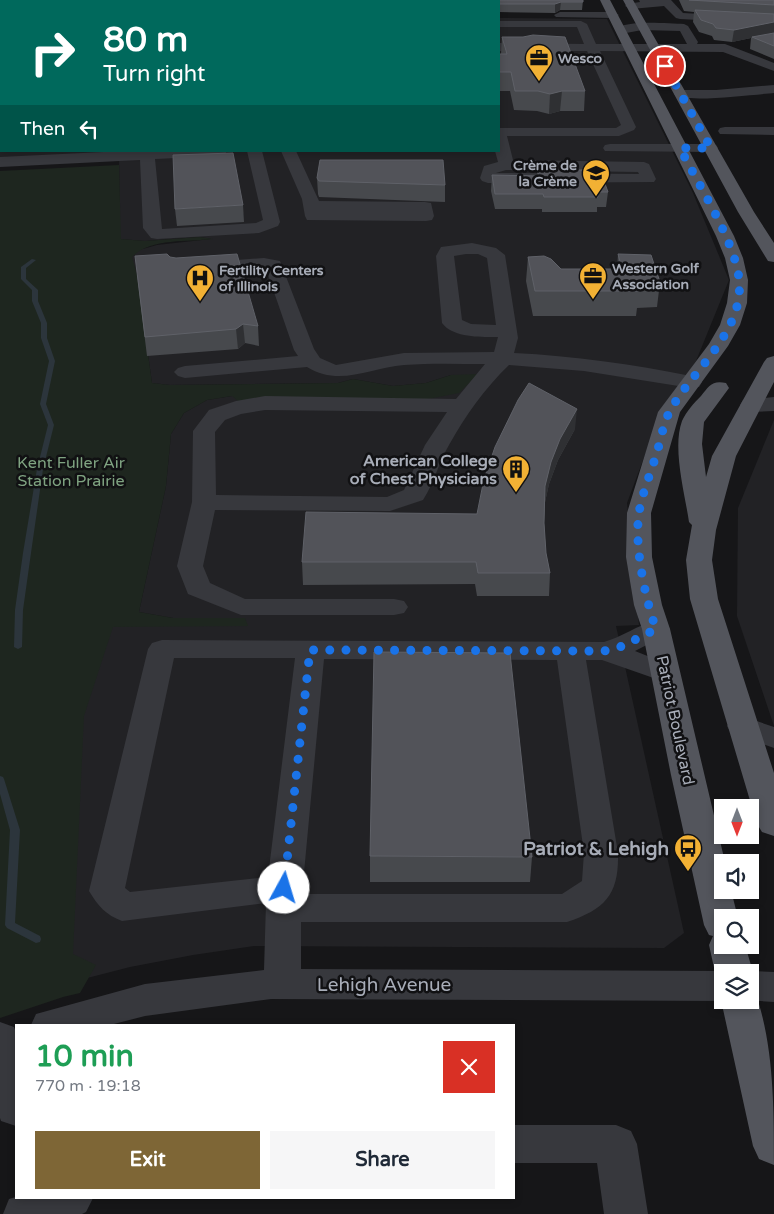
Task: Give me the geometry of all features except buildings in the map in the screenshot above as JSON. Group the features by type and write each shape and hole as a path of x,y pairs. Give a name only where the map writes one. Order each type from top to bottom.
{"main road":[{"name":"Patriot Boulevard","path":"606,0 725,236 740,280 737,303 730,325 669,412 639,513 640,557 648,605 656,629 718,909"},
{"path":"629,3 774,257"},
{"path":"691,382 718,388 743,387 767,389 724,456 703,530 699,560 704,599 742,726 767,776 774,824"},
{"path":"703,530 692,460 692,429 693,421 718,388"},
{"path":"742,1009 774,1146"}],"street":[{"path":"644,0 697,5"},
{"path":"629,3 667,2 680,16 774,21"},
{"path":"500,14 613,15"},
{"path":"500,24 581,24 629,127 619,132 500,140"},
{"path":"621,30 642,27 684,28 695,48"},
{"path":"756,29 774,32"},
{"path":"500,48 725,48 754,44"},
{"path":"725,48 774,67"},
{"path":"682,97 774,89"},
{"path":"682,97 772,100"},
{"path":"500,121 626,122"},
{"path":"725,131 774,131"},
{"path":"500,140 521,148"},
{"path":"500,144 506,165"},
{"path":"598,148 711,148"},
{"path":"0,162 85,155 182,152"},
{"path":"145,153 152,228 157,234 260,228 272,222 254,152"},
{"path":"288,152 311,206 313,216 426,216 425,207 311,206"},
{"path":"506,165 523,167 644,167 648,179 488,178 489,169 506,165"},
{"path":"295,166 313,167"},
{"path":"204,502 390,504 414,495 436,445 462,406 488,373 502,360 508,338 507,331 496,255 486,250 467,247 447,251 445,256 452,323 461,328 507,331"},
{"path":"188,268 264,263 274,265 304,350 310,361 321,368 345,371 401,359 548,360 625,369 691,382"},
{"path":"185,372 310,361"},
{"path":"394,607 241,607 198,588 190,566 204,502 204,430 217,415 236,408 265,403 462,406"},
{"path":"570,651 601,853 601,879 593,894 567,908 283,898 122,907 107,891 162,649 604,651 623,646 656,629"},
{"path":"282,984 283,898 310,650"},
{"path":"604,651 638,661 665,673"},
{"path":"742,726 774,738"},
{"name":"Lehigh Avenue","path":"54,1024 144,1000 282,984 714,986"},
{"path":"759,986 774,987"},
{"path":"15,1034 0,1039 15,1104"},
{"path":"515,1144 616,1144 626,1214"}],"shaded area":[{"path":"500,18 607,19 693,193 729,280 696,361 658,420 627,503 639,625 616,626 684,933 664,948 254,946 130,967 64,984 78,716 105,622 244,618 173,618 139,612 166,486 171,434 184,413 207,400 232,396 418,401 451,375 426,383 393,386 353,379 338,383 170,385 152,383 137,275 131,257 139,250 157,245 211,239 200,237 145,241 120,239 119,153 0,158 0,152 500,152"},
{"path":"774,420 774,726 737,616 738,508"}],"green space":[{"name":"Kent Fuller Air Station Prairie","path":"119,165 121,239 145,241 200,237 213,239 159,244 140,251 132,257 137,275 152,383 170,385 338,383 353,379 393,386 426,383 451,375 478,374 459,393 418,401 293,398 238,401 232,396 207,400 184,413 171,434 166,486 139,612 173,618 245,618 248,626 113,627 84,716 73,954 96,965 80,993 0,1018 0,171"}],"waterway":[{"path":"18,647 19,610 27,553 40,469 51,425 43,404 52,361 44,338 44,323 35,301 35,290 24,279 23,267 34,260"},
{"path":"0,779 15,830 10,925 36,939"}],"place":[{"name":"Wesco","path":"539,82"},
{"name":"Crème de la Crème","path":"596,197"},
{"name":"Western Golf Association","path":"593,300"},
{"name":"Fertility Centers of Illinois","path":"200,302"},
{"name":"American College of Chest Physicians","path":"516,493"},
{"name":"Patriot & Lehigh","path":"688,872"}],"route":[{"path":"284,888 310,650 604,651 623,646 656,629 648,605 640,557 639,513 669,412 718,346 730,325 737,303 740,280 725,236 680,148 711,148 665,66"}]}
